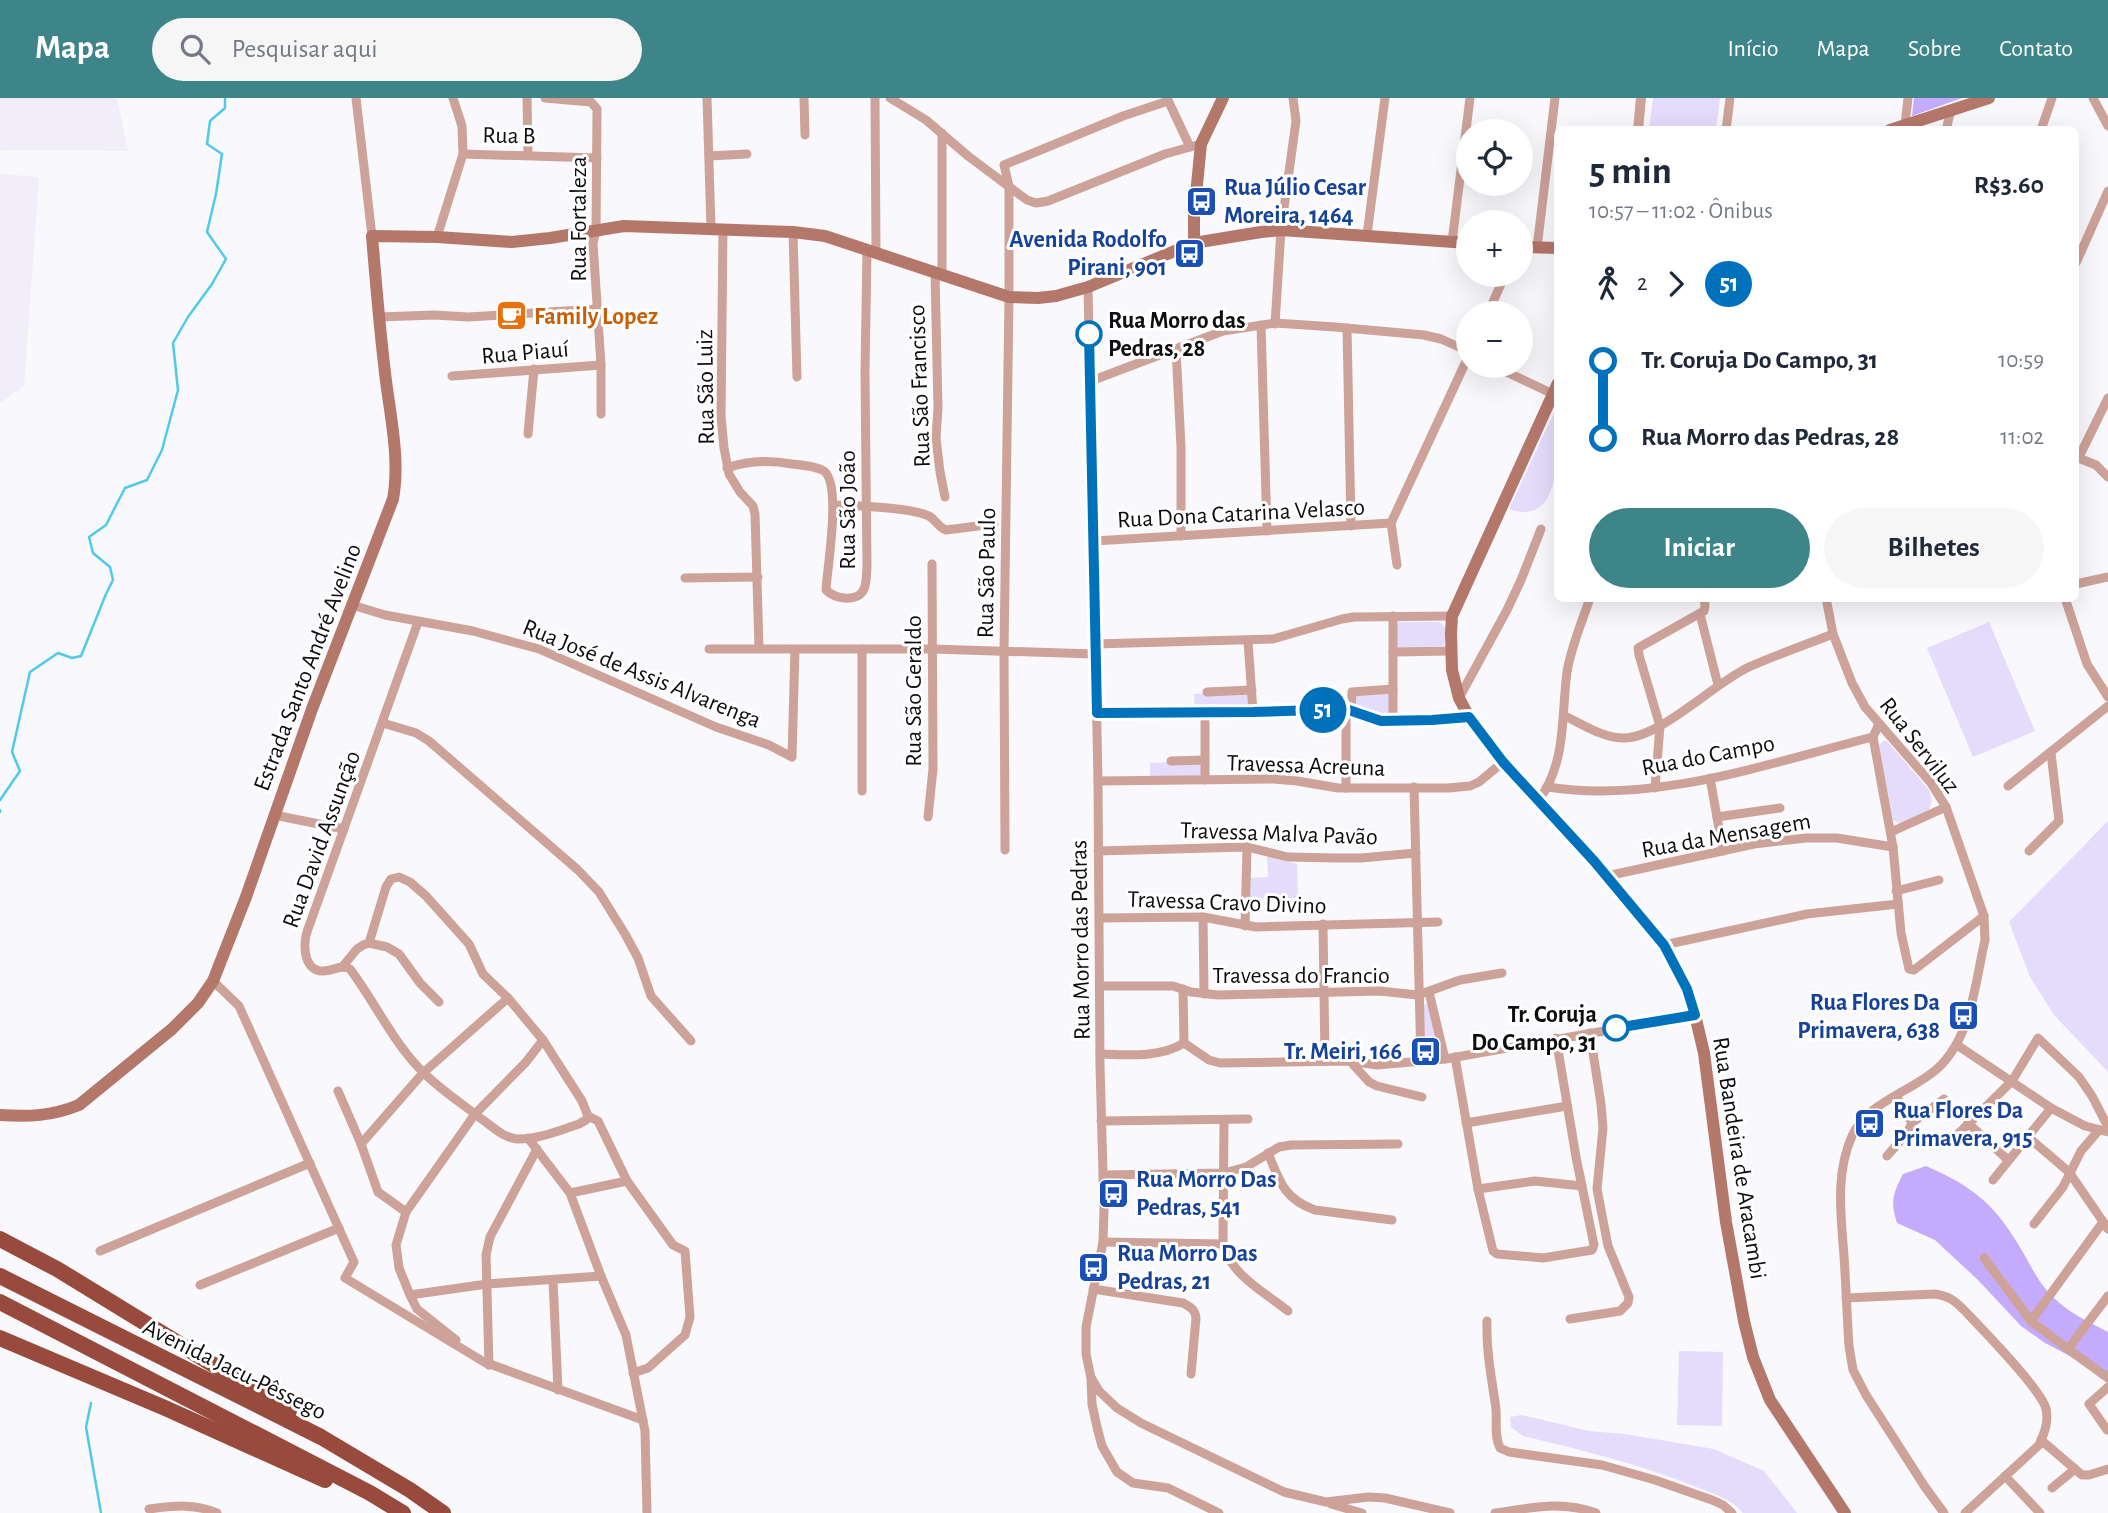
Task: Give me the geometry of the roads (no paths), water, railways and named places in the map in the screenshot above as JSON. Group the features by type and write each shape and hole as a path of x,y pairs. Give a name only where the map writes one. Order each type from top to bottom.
{"highway":[{"path":"0,1239 57,1269 290,1411 321,1437"},
{"name":"Avenida Jacu-Pêssego","path":"0,1276 321,1437 443,1513"},
{"name":"Avenida Jacu-Pêssego","path":"0,1302 370,1493 403,1513"},
{"path":"0,1338 313,1475 346,1488 370,1493"}],"main road":[{"path":"1194,243 1196,145 1223,98"},
{"path":"1902,126 1989,98"},
{"path":"372,236 512,242 624,226 793,232 825,236 1009,297 1038,298 1087,287 1194,243 1229,236 1281,230 1456,242"},
{"name":"Estrada Santo André Avelino","path":"0,1115 42,1116 61,1113 79,1105 172,1029 198,1003 213,981 393,499 396,484 393,439 372,236"},
{"path":"1533,248 1554,248"},
{"name":"Rua Bandeira de Aracambi","path":"1554,390 1452,616 1451,652 1459,698 1469,717 1503,762 1664,945 1687,989 1704,1054 1726,1222 1753,1357 1770,1400 1844,1513"}],"street":[{"name":"Estrada Santo André Avelino","path":"356,98 372,236"},
{"path":"437,237 463,154 462,126 453,98"},
{"path":"527,98 528,154"},
{"name":"Rua Fortaleza","path":"545,98 591,102 597,109 596,231 593,243 601,365 601,414"},
{"name":"Rua São Luiz","path":"707,98 709,156 717,229 721,416 727,468 734,485 754,510 759,648"},
{"path":"804,98 805,135"},
{"name":"Rua São João","path":"727,468 754,461 778,461 824,471 830,478 833,505 826,590 837,597 849,598 858,596 865,589 865,373 875,98"},
{"path":"890,98 942,133 968,156 1031,202 1048,201 1165,154 1196,145 1168,99"},
{"path":"1275,324 1281,230 1296,121 1293,98"},
{"path":"1367,236 1384,98"},
{"path":"1452,242 1470,98"},
{"path":"1538,248 1555,98"},
{"path":"1638,126 1642,98"},
{"path":"1726,126 1730,98"},
{"path":"1905,125 1908,98"},
{"path":"2042,126 2052,98"},
{"path":"2093,98 2108,126"},
{"name":"Rua São Paulo","path":"1006,850 1004,651 1009,186 1004,165 1168,99"},
{"path":"1947,126 1951,110"},
{"name":"Rua São Francisco","path":"942,133 936,438 945,497"},
{"name":"Rua B","path":"463,154 597,158"},
{"path":"709,156 747,154"},
{"path":"2079,255 2108,191"},
{"path":"793,232 797,377"},
{"name":"Rua Morro das Pedras","path":"1087,287 1097,713 1103,1242 1085,1340 1092,1405 1099,1437 1117,1472 1133,1483 1168,1488 1219,1513"},
{"path":"379,317 468,317 598,309"},
{"path":"1261,325 1267,531"},
{"path":"1091,381 1223,331 1261,325 1348,328 1424,335 1456,346"},
{"path":"1348,328 1351,526"},
{"path":"1175,349 1181,447 1181,536"},
{"name":"Rua Piauí","path":"452,376 601,365"},
{"path":"528,434 534,369"},
{"path":"1397,565 1391,523 1458,378"},
{"path":"1527,378 1554,388"},
{"path":"2079,453 2108,398"},
{"path":"2079,458 2096,465 2108,477"},
{"path":"833,505 912,512 932,517 946,530 994,524"},
{"name":"Rua Dona Catarina Velasco","path":"1094,541 1391,523"},
{"path":"1459,698 1507,610 1541,529"},
{"name":"Rua São Geraldo","path":"928,817 933,769 932,564"},
{"path":"685,578 758,577"},
{"path":"2079,583 2108,577"},
{"path":"1539,800 1548,787 1562,737 1567,672 1589,602"},
{"path":"1655,788 1660,726 1638,648 1700,614 1705,609 1704,602"},
{"name":"Rua Serviluz","path":"1827,602 1833,634 1866,707 1931,783 1946,807 1983,916 1985,940 1967,1023 1958,1045"},
{"path":"2066,602 2087,664 2108,697"},
{"name":"Rua José de Assis Alvarenga","path":"352,605 385,615 473,631 539,649 716,727 769,745 792,757 794,649"},
{"path":"1700,614 1718,685"},
{"path":"1393,616 1393,721"},
{"path":"709,649 1095,649 1248,641 1288,636 1342,619 1452,616"},
{"name":"Rua David Assunção","path":"344,966 322,971 309,962 304,946 307,929 418,622"},
{"name":"Rua do Campo","path":"1565,716 1611,737 1639,736 1660,726 1718,685 1748,668 1833,634"},
{"path":"1248,641 1253,712"},
{"path":"862,649 862,791"},
{"path":"1393,652 1451,652"},
{"path":"1346,788 1352,692 1393,689"},
{"path":"1207,692 1252,690"},
{"path":"2008,786 2108,706"},
{"path":"1097,713 1349,710 1368,718 1393,721 1469,717"},
{"path":"1205,713 1205,780"},
{"path":"383,723 416,733 429,741 579,870 599,892 625,934 638,958 651,996 691,1041"},
{"path":"1879,723 1873,737 1891,832 1905,956 1911,971 1983,916"},
{"name":"Rua do Campo","path":"1548,787 1574,791 1655,788 1710,778 1873,737"},
{"path":"2029,851 2059,821 2051,753"},
{"path":"1171,761 1205,760"},
{"name":"Travessa Acreuna","path":"1098,781 1273,779 1346,788 1448,788 1470,786 1479,782 1503,762"},
{"path":"1710,778 1723,850"},
{"path":"1414,787 1421,1062"},
{"path":"1891,832 1946,807"},
{"path":"1717,817 1780,808"},
{"path":"274,815 344,829"},
{"name":"Rua da Mensagem","path":"1606,876 1723,850 1817,837 1893,847"},
{"path":"1245,926 1247,847"},
{"name":"Travessa Malva Pavão","path":"1098,851 1247,847 1288,857 1362,858 1416,853"},
{"path":"369,943 386,887 391,879 399,877 410,882 469,944 483,974 508,998 543,1040 582,1101 588,1116 598,1121 627,1181 673,1245 685,1251 690,1317 685,1335 648,1368 633,1373"},
{"path":"1896,891 1939,880"},
{"path":"1664,945 1807,914 1898,904"},
{"path":"1203,917 1204,994"},
{"name":"Travessa Cravo Divino","path":"1099,919 1203,917 1245,926 1438,922"},
{"path":"1323,924 1325,1060"},
{"path":"439,1002 399,954 387,947 369,943 356,948 344,966 351,969 394,1035 423,1073 505,1136 528,1138 579,1124 588,1116"},
{"path":"1418,995 1460,980 1502,973"},
{"path":"213,981 239,1006 339,1228 354,1262 345,1278 489,1365 643,1420"},
{"name":"Travessa do Francio","path":"1101,986 1172,986 1204,994 1387,992 1418,995"},
{"path":"1183,989 1184,1043"},
{"path":"1429,992 1450,1058 1494,1253 1543,1258 1594,1248 1556,1038"},
{"path":"361,1144 423,1073 508,998"},
{"path":"1184,1043 1209,1060 1220,1063 1350,1060 1377,1065 1450,1058 1695,1015"},
{"path":"1570,1319 1620,1311 1628,1303 1627,1290 1608,1246 1597,1189 1603,1128 1590,1033"},
{"path":"1953,1139 2012,1081 2039,1038 2079,1077 2105,1130"},
{"path":"489,1365 417,1309 399,1268 396,1245 406,1212 475,1114 526,1062 543,1040"},
{"path":"1100,1054 1143,1054 1172,1049 1184,1043"},
{"path":"1944,1513 1924,1488 1853,1370 1839,1190 1850,1141 1861,1121 1873,1109 1921,1081 1939,1067 1958,1045 2051,1108 2085,1126 2105,1130"},
{"path":"1350,1060 1368,1082 1422,1097"},
{"path":"338,1091 378,1192 406,1212"},
{"path":"1896,1096 1912,1123"},
{"path":"1886,1156 1907,1133 1912,1123 1944,1099"},
{"path":"1466,1123 1567,1106"},
{"path":"1993,1180 2051,1108"},
{"path":"1224,1119 1223,1244 1230,1263 1288,1311"},
{"path":"1101,1121 1248,1119"},
{"path":"1968,1123 2008,1160"},
{"path":"2034,1224 2063,1187 2081,1151 2105,1130"},
{"path":"2028,1137 2069,1172 2106,1225 2032,1321"},
{"path":"528,1138 570,1193 626,1335 645,1431 647,1513"},
{"path":"1103,1175 1224,1173 1246,1167 1279,1147 1398,1144"},
{"path":"489,1365 486,1255 490,1237 537,1149"},
{"path":"1268,1153 1282,1188 1303,1206 1392,1220"},
{"path":"100,1251 310,1163"},
{"path":"570,1193 627,1181"},
{"path":"1478,1189 1535,1181 1597,1189"},
{"path":"201,1285 339,1228"},
{"path":"1103,1242 1223,1244"},
{"path":"1984,1258 2032,1321 2108,1378"},
{"path":"410,1296 488,1284 601,1276"},
{"path":"553,1280 558,1390"},
{"path":"1093,1289 1183,1303 1191,1308 1196,1318 1191,1374"},
{"path":"1846,1298 1946,1295 1955,1300 2042,1397 2047,1417 2045,1433 2039,1445 1965,1513"},
{"path":"2068,1349 2108,1296"},
{"path":"1487,1321 1488,1361 1500,1448 1509,1452 1602,1465 1642,1476 1712,1500 1732,1513"},
{"path":"1091,1378 1099,1391 1141,1423 1284,1492 1362,1513"},
{"path":"2107,1430 2089,1404 2108,1387"},
{"path":"2041,1440 2082,1475 2108,1469"},
{"path":"2052,1488 2076,1469"},
{"path":"2005,1476 2036,1512"},
{"path":"1326,1502 1350,1498 1377,1498 1450,1513"},
{"path":"149,1509 185,1505 217,1513"},
{"path":"1495,1513 1561,1505 1596,1513"}],"waterway":[{"path":"0,800 20,771 12,752 30,672 58,653 72,658 81,656 113,580 110,567 93,553 89,537 106,525 125,488 147,480 162,450 178,390 173,343 226,259 207,232 222,154 207,144 210,121 225,108 225,98"},
{"path":"91,1403 86,1427 101,1513"}],"place":[{"name":"Rua Júlio Cesar Moreira, 1464","path":"1201,201"},
{"name":"Avenida Rodolfo Pirani, 901","path":"1190,253"},
{"name":"Family Lopez","path":"511,316"},
{"name":"Rua Morro das Pedras, 28","path":"1089,334"},
{"name":"Rua Flores Da Primavera, 638","path":"1963,1016"},
{"name":"Tr. Coruja Do Campo, 31","path":"1616,1028"},
{"name":"Tr. Meiri, 166","path":"1425,1051"},
{"name":"Rua Flores Da Primavera, 915","path":"1870,1124"},
{"name":"Rua Morro Das Pedras, 541","path":"1113,1193"},
{"name":"Rua Morro Das Pedras, 21","path":"1094,1267"}]}
